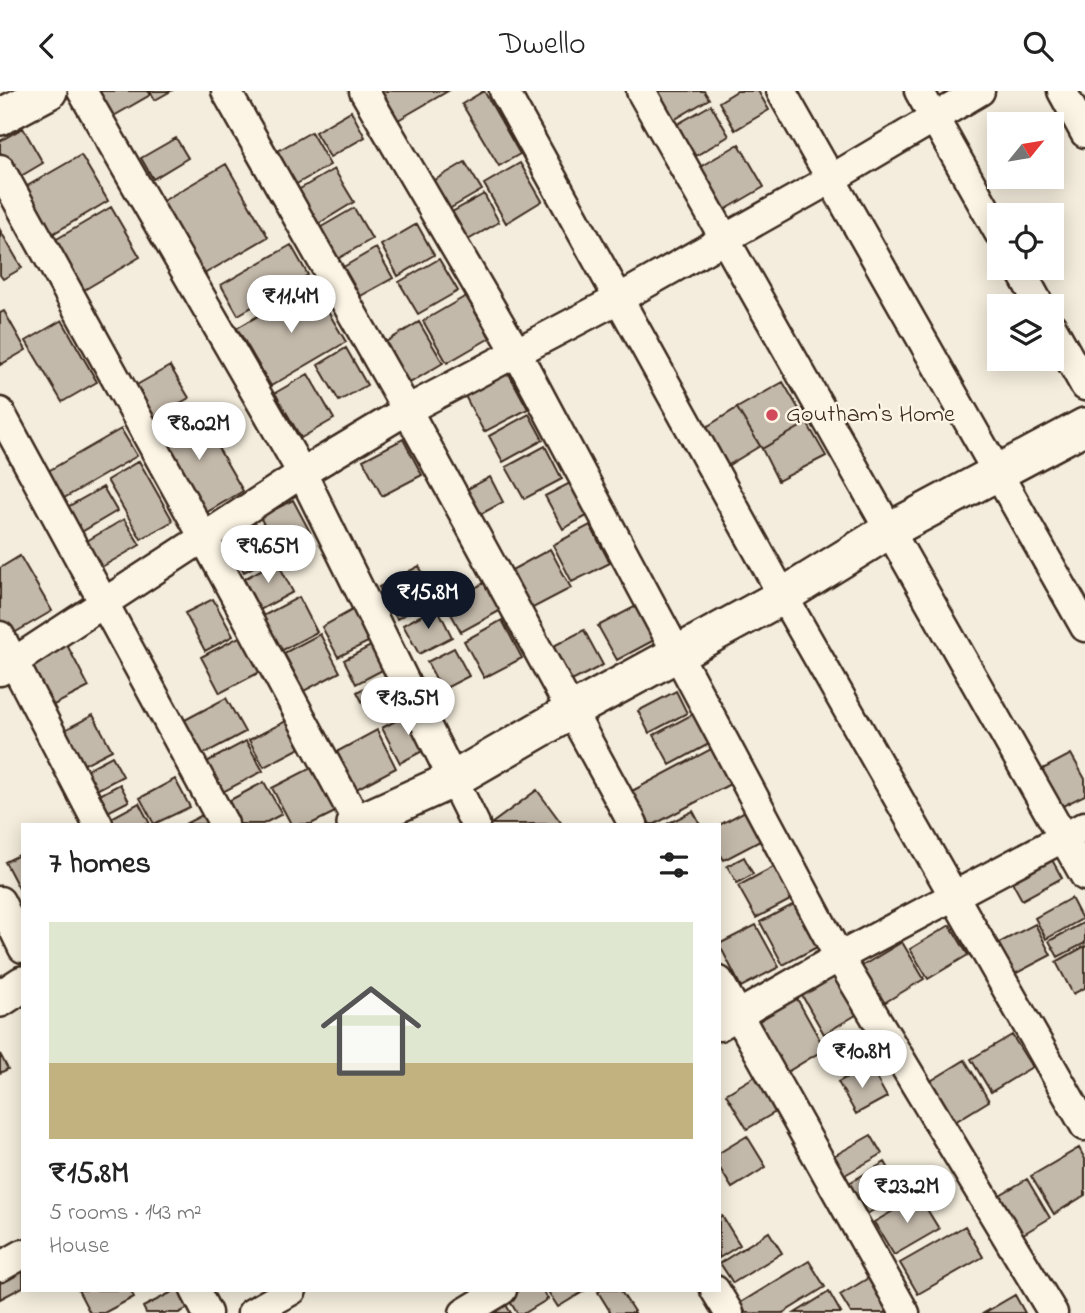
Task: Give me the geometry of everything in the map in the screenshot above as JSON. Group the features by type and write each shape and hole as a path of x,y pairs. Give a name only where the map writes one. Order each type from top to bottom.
{"street":[{"path":"0,117 49,91"},
{"path":"82,91 302,473 475,823"},
{"path":"226,91 407,410 632,823"},
{"path":"364,91 517,353 839,957 1053,1313"},
{"path":"504,91 783,596 1085,1126"},
{"path":"641,91 864,483 888,531 1074,832 1085,876"},
{"path":"781,91 1085,627"},
{"path":"919,91 987,211"},
{"path":"7,666 302,473 407,410 620,298 980,91"},
{"path":"1062,91 1085,134"},
{"path":"0,169 204,538 355,823"},
{"path":"1064,348 1085,386"},
{"path":"0,412 223,823"},
{"path":"358,823 454,779 570,712 783,596 888,531 1085,426"},
{"path":"0,636 7,666 97,823"},
{"path":"729,1020 839,957 1074,832"},
{"path":"0,901 21,943"},
{"path":"0,999 21,985"},
{"path":"721,989 729,1020 905,1313"},
{"path":"0,1267 21,1255"},
{"path":"196,1292 207,1313"},
{"path":"252,1313 289,1292"},
{"path":"464,1313 499,1292"}],"building":[{"path":"97,91 148,91 150,95 112,117"},
{"path":"150,91 171,91 155,100"},
{"path":"375,91 448,91 393,123"},
{"path":"484,91 520,154 499,166 462,104"},
{"path":"655,91 704,91 709,99 672,121"},
{"path":"737,91 758,91 769,110 735,130 719,102"},
{"path":"711,105 729,136 694,157 676,125"},
{"path":"351,111 365,137 330,157 315,132"},
{"path":"23,128 43,163 16,179 0,152 0,141"},
{"path":"311,132 330,165 293,186 274,153"},
{"path":"176,138 188,158 153,179 141,158"},
{"path":"739,144 764,187 723,211 698,168"},
{"path":"81,155 108,201 49,236 22,189"},
{"path":"465,162 482,190 444,212 428,184"},
{"path":"520,163 542,201 506,223 484,184"},
{"path":"226,164 268,237 199,277 156,205"},
{"path":"334,169 354,202 313,227 293,193"},
{"path":"484,194 499,222 461,244 445,216"},
{"path":"111,207 140,257 79,293 50,243"},
{"path":"354,208 372,239 334,261 316,230"},
{"path":"417,224 434,255 398,276 381,245"},
{"path":"0,230 22,268 3,279 0,275"},
{"path":"291,245 308,275 238,315 221,285"},
{"path":"376,248 393,278 357,298 340,269"},
{"path":"439,259 458,291 418,314 399,282"},
{"path":"312,285 346,342 271,386 237,328"},
{"path":"466,296 490,338 447,363 423,321"},
{"path":"4,311 26,350 0,365 0,313"},
{"path":"62,320 97,382 62,402 26,341"},
{"path":"419,322 443,363 403,387 379,346"},
{"path":"346,348 367,385 339,401 318,365"},
{"path":"170,366 189,398 145,423 126,391"},
{"path":"508,372 528,409 484,432 465,396"},
{"path":"308,374 334,419 301,438 275,393"},
{"name":"Goutham's Home","path":"783,382 807,423 762,449 737,408"},
{"path":"195,408 243,491 202,515 155,432"},
{"path":"737,408 760,446 722,469 700,431"},
{"path":"529,414 543,440 503,462 489,436"},
{"path":"807,423 826,456 778,481 762,449"},
{"path":"121,429 137,456 59,501 43,474"},
{"path":"403,439 422,475 382,496 363,460"},
{"path":"545,446 562,479 524,499 506,467"},
{"path":"139,461 173,521 141,539 107,480"},
{"path":"490,477 503,502 472,519 458,494"},
{"path":"570,483 587,516 563,529 545,496"},
{"path":"103,487 117,511 78,534 64,509"},
{"path":"293,500 310,532 277,550 260,517"},
{"path":"124,519 140,545 100,568 85,542"},
{"path":"590,525 610,563 572,582 553,545"},
{"path":"256,526 273,557 244,572 227,541"},
{"path":"550,549 571,588 531,609 510,571"},
{"path":"20,556 52,611 9,636 0,621 0,568"},
{"path":"277,561 293,592 260,610 244,579"},
{"path":"419,566 436,598 397,619 379,587"},
{"path":"488,581 503,609 461,632 445,603"},
{"path":"299,597 317,632 281,651 263,616"},
{"path":"213,599 233,636 205,651 185,613"},
{"path":"640,604 658,638 617,660 598,626"},
{"path":"358,607 374,639 338,657 322,627"},
{"path":"437,607 452,637 419,654 403,625"},
{"path":"502,620 522,658 484,678 464,641"},
{"path":"584,630 603,665 566,684 548,649"},
{"path":"320,634 340,672 304,691 284,653"},
{"path":"241,636 260,672 220,693 201,657"},
{"path":"382,640 394,664 356,684 344,660"},
{"path":"67,645 89,687 48,708 26,667"},
{"path":"454,648 469,676 442,690 427,662"},
{"path":"394,672 405,693 368,713 357,692"},
{"path":"676,691 687,713 649,733 638,711"},
{"path":"226,698 245,732 202,755 183,721"},
{"path":"416,710 434,745 400,763 382,728"},
{"path":"693,714 709,744 670,765 654,735"},
{"path":"93,715 112,750 77,768 59,733"},
{"path":"286,721 300,748 264,767 249,740"},
{"path":"377,730 396,768 349,793 329,756"},
{"path":"246,741 263,771 217,795 201,765"},
{"path":"713,748 732,783 657,823 649,823 632,791"},
{"path":"1071,754 1085,779 1085,795 1059,808 1039,771"},
{"path":"112,756 123,776 91,793 80,773"},
{"path":"311,768 335,812 313,823 290,823 272,788"},
{"path":"175,779 190,807 153,823 140,798"},
{"path":"264,782 282,814 265,823 230,823 221,805"},
{"path":"120,784 129,801 102,815 94,798"},
{"path":"537,790 561,823 492,823"},
{"path":"139,803 149,823 105,823"},
{"path":"747,810 762,840 724,860 721,855 721,824"},
{"path":"693,811 699,823 669,823"},
{"path":"206,813 211,823 187,823"},
{"path":"21,854 21,892 5,862"},
{"path":"744,857 753,874 737,883 727,866"},
{"path":"1051,858 1062,878 1022,900 1011,880"},
{"path":"777,865 794,898 756,918 738,886"},
{"path":"1071,898 1082,919 1046,939 1035,918"},
{"path":"796,903 819,946 783,965 760,922"},
{"path":"1085,922 1085,943 1058,957 1049,941"},
{"path":"1035,924 1051,955 1013,975 997,944"},
{"path":"756,925 779,967 741,987 721,943"},
{"path":"950,925 968,955 928,979 910,949"},
{"path":"902,942 924,979 884,1003 862,966"},
{"path":"1085,946 1085,988 1073,994 1056,962"},
{"path":"833,973 856,1015 824,1034 800,992"},
{"path":"795,995 825,1049 787,1072 756,1018"},
{"path":"1012,1035 1032,1067 991,1092 971,1059"},
{"path":"0,1054 8,1069 0,1073"},
{"path":"965,1060 989,1101 953,1123 929,1082"},
{"path":"869,1065 887,1097 856,1114 838,1082"},
{"path":"762,1072 784,1107 747,1129 726,1094"},
{"path":"871,1135 882,1154 843,1176 832,1157"},
{"path":"747,1136 766,1167 732,1188 721,1170 721,1152"},
{"path":"1079,1148 1085,1159 1085,1195 1054,1214 1031,1176"},
{"path":"885,1162 903,1193 867,1214 849,1183"},
{"path":"1027,1179 1050,1218 1015,1239 991,1200"},
{"path":"919,1196 939,1229 894,1255 874,1222"},
{"path":"721,1216 740,1245 721,1257"},
{"path":"965,1226 983,1257 918,1294 900,1263"},
{"path":"769,1232 782,1253 733,1283 721,1262"},
{"path":"809,1261 825,1287 783,1313 746,1313 740,1303"},
{"path":"21,1262 21,1288 0,1299 0,1273"},
{"path":"870,1277 891,1311 851,1313 840,1295"},
{"path":"79,1292 131,1292 134,1297 104,1313 90,1313"},
{"path":"172,1292 181,1292 190,1307 179,1313 146,1313 143,1307"},
{"path":"510,1292 543,1292 548,1299 525,1313 517,1313 506,1295"},
{"path":"548,1292 583,1292 558,1307"},
{"path":"598,1292 621,1292 635,1313 611,1313"},
{"path":"829,1292 841,1313 795,1313"},
{"path":"1015,1295 1025,1313 984,1313"},
{"path":"501,1297 511,1313 476,1313"}],"place":[{"name":"Goutham's Home","path":"772,415"}]}
